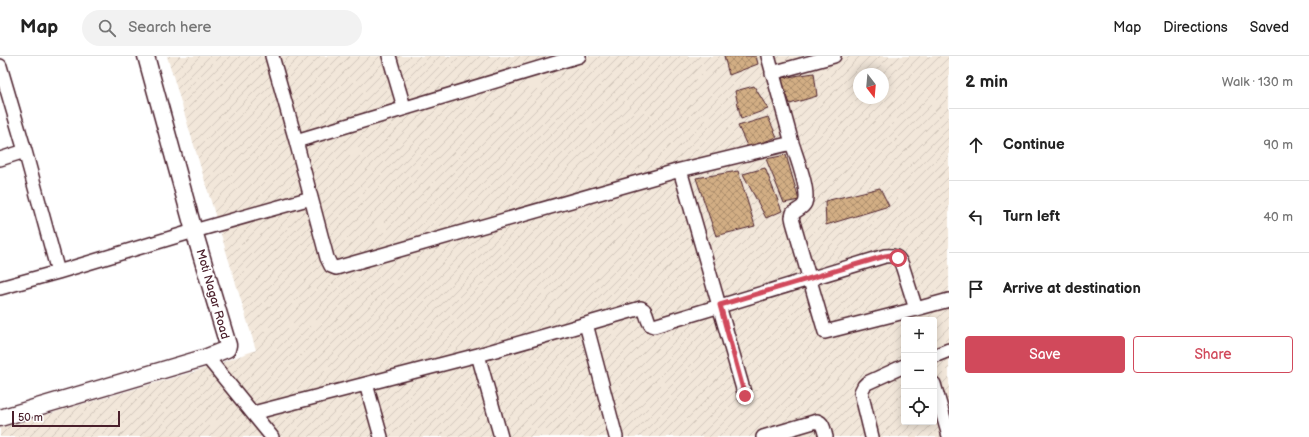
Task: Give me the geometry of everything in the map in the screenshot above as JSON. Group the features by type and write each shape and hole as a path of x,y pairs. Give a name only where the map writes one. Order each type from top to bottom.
{"street":[{"name":"Moti Nagar Road","path":"0,418 207,357 223,352 227,349 228,345 194,230 146,56"},
{"path":"273,56 327,258 331,266 336,268 680,170 792,143"},
{"path":"389,56 404,107"},
{"path":"296,141 404,107 579,56"},
{"path":"768,56 806,190 805,204 802,208 794,212 792,217 825,332 949,300"},
{"path":"772,73 834,56"},
{"path":"0,66 58,272"},
{"path":"0,159 25,151"},
{"path":"680,170 745,396"},
{"path":"0,288 58,272 194,230 311,198"},
{"path":"253,413 478,355 641,308 645,311 648,323 654,326 885,256 895,256 902,264 916,309"},
{"path":"586,324 616,437"},
{"path":"937,355 949,350"},
{"path":"478,355 501,437"},
{"path":"207,357 272,437"},
{"path":"872,437 861,397 862,389 867,383 901,367"},
{"path":"366,384 381,437"},
{"path":"935,389 949,436"},
{"path":"763,437 817,421 821,422 823,425 826,437"}],"shaded area":[{"path":"167,56 949,56 949,437 0,437 0,428 200,370 256,350"}],"building":[{"path":"724,56 756,56 758,64 729,75"},
{"path":"814,73 817,96 790,104 781,78"},
{"path":"754,86 768,109 741,119 735,91"},
{"path":"768,117 777,137 748,148 738,126"},
{"path":"786,155 799,200 784,203 766,159"},
{"path":"765,168 782,211 766,218 743,174"},
{"path":"738,171 755,226 716,236 696,178"},
{"path":"880,188 889,206 826,225 825,201"}],"route":[{"path":"745,396 720,305 885,256 891,255 898,258"}]}
